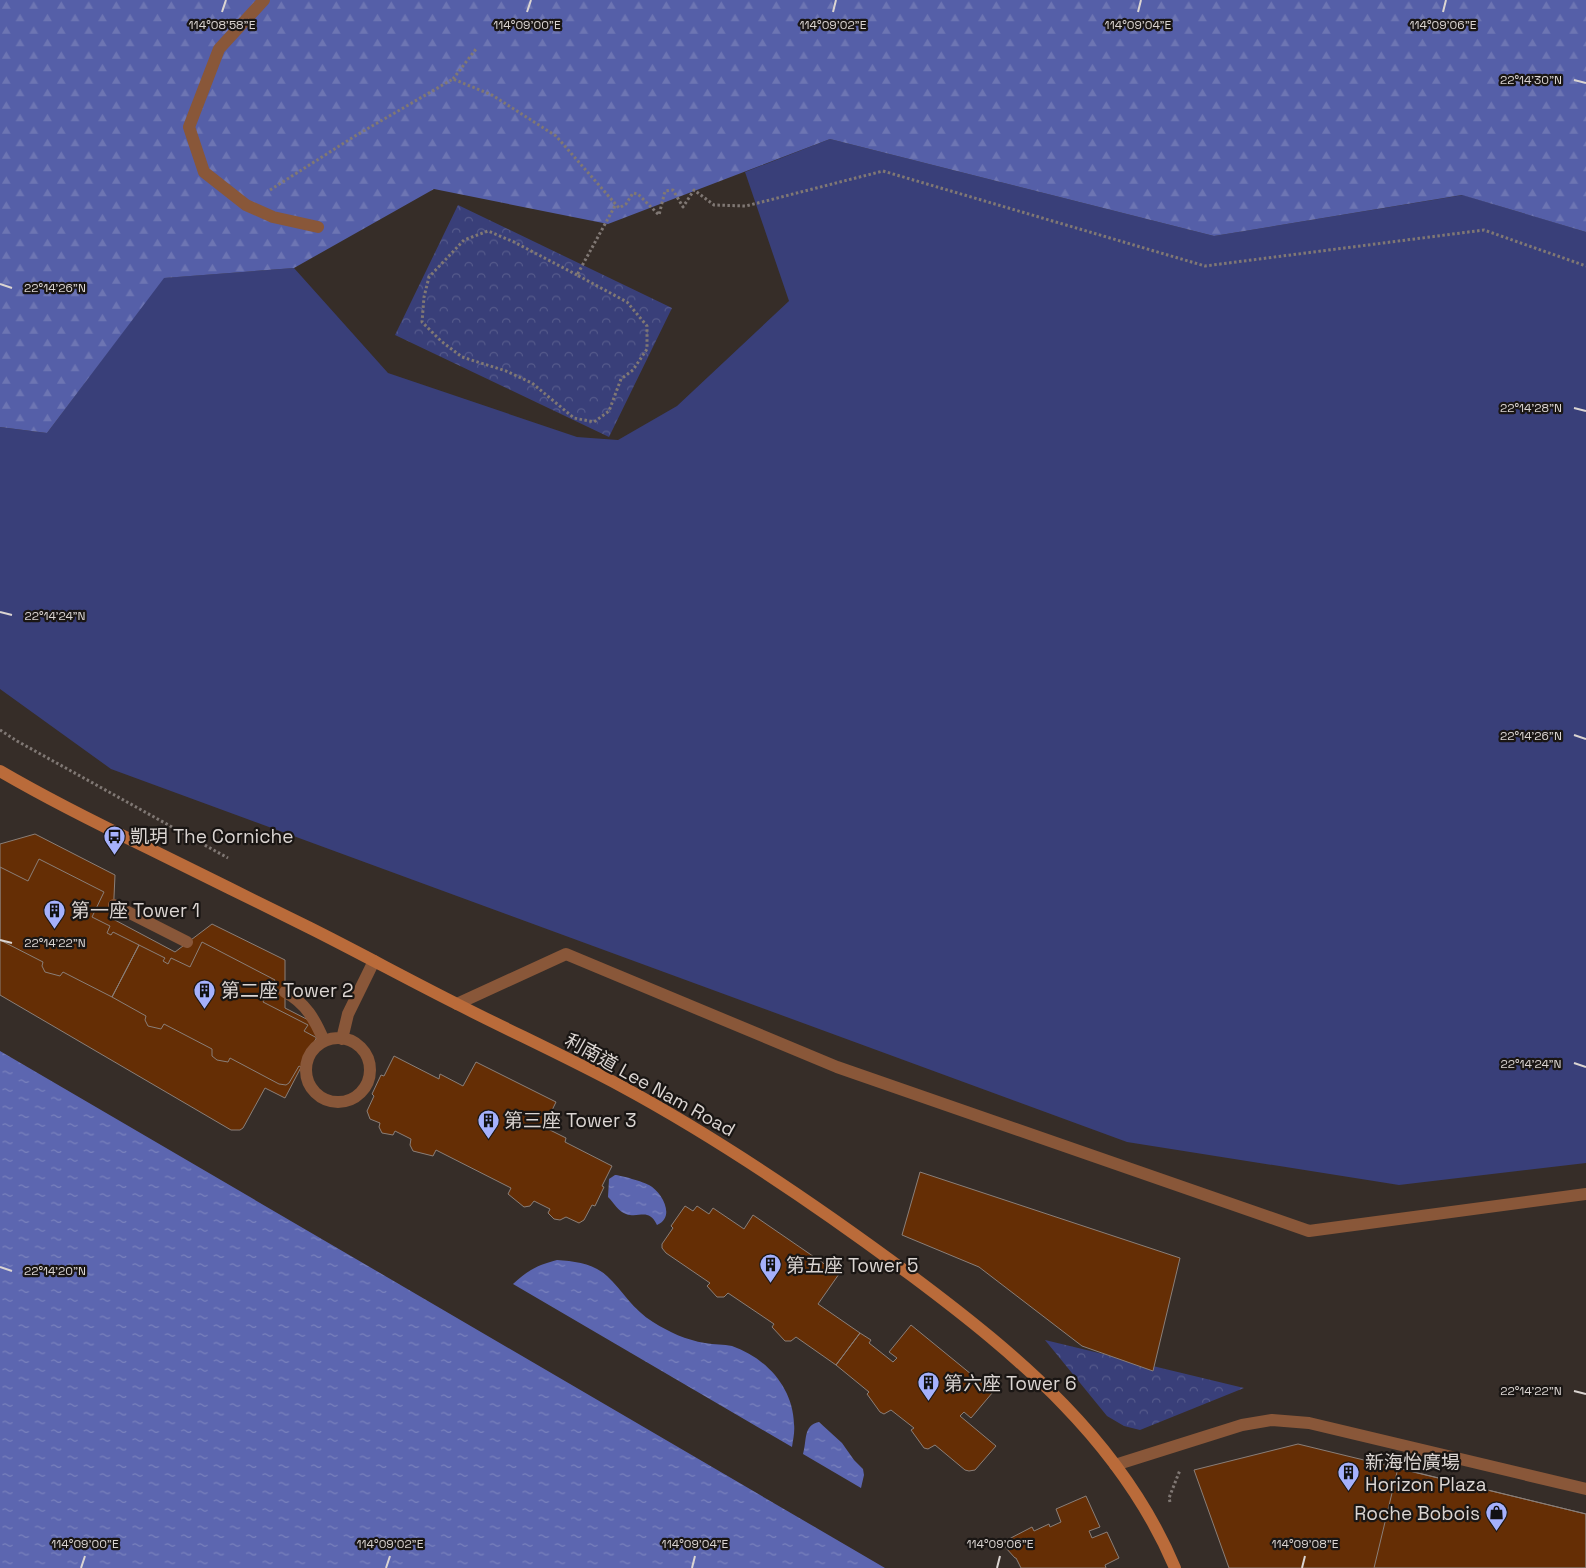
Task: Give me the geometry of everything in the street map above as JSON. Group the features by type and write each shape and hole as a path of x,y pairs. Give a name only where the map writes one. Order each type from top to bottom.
{"street":[{"path":"264,0 219,48 190,128 204,172 246,205 273,217 318,227"},
{"name":"利南道 Lee Nam Road","path":"0,771 66,808 621,1086 705,1135 786,1187 866,1242 944,1300 1020,1361 1054,1393 1087,1427 1140,1499 1162,1536 1175,1568"},
{"path":"114,905 187,942"},
{"path":"457,1004 566,954 837,1067 1309,1231 1586,1194"},
{"path":"342,1039 348,1014 374,961"},
{"path":"285,992 304,1005 312,1015 324,1041"},
{"path":"333,1038 342,1039 351,1041 365,1054 369,1062 370,1071 365,1088 351,1100 333,1103 316,1095 310,1088 306,1080 305,1070 310,1053 324,1041 333,1038"},
{"path":"1115,1466 1242,1425 1272,1420 1309,1423 1586,1489"}],"path":[{"path":"246,205 355,136 453,79 476,49"},
{"path":"453,79 492,95 556,136 619,208 626,204 632,193 638,194 659,215 665,191 672,190 684,207 694,190 714,205 746,206 883,171 1206,266 1484,230 1586,266"},
{"path":"577,275 616,204"},
{"path":"488,231 514,242 577,275 627,302 647,326 647,349 632,370 621,379 608,411 594,422 574,418 532,383 506,371 462,357 441,341 422,322 424,297 429,277 464,240 488,231"},
{"path":"1170,1505 1169,1498 1182,1466"}],"green space":[{"path":"0,0 1586,0 1586,232 1462,195 1214,236 830,139 608,224 434,189 294,268 164,278 47,433 0,427"},
{"path":"830,139 1214,236 1463,195 1586,232 1586,1163 1399,1185 1127,1142 111,769 0,689 0,427 47,433 163,278 294,268 388,373 577,437 618,440 677,406 789,301 745,172"},
{"path":"458,205 672,308 609,437 395,335"},
{"path":"1045,1340 1244,1388 1140,1430 1124,1426 1107,1416"}],"water":[{"path":"0,1051 885,1568 0,1568"},
{"path":"615,1175 642,1182 654,1188 665,1205 666,1216 663,1221 657,1225 650,1216 626,1214 618,1209 608,1197 609,1179"},
{"path":"557,1260 584,1264 602,1272 640,1312 665,1329 698,1342 732,1346 756,1358 775,1376 789,1398 794,1427 792,1447 513,1284 534,1269"},
{"path":"819,1422 842,1443 863,1469 864,1475 861,1488 803,1454 806,1434 810,1426"}],"building":[{"path":"35,834 115,875 113,919 175,952 212,924 285,960 285,1008 322,1027 285,1098 265,1088 243,1128 231,1130 0,995 0,844"},
{"name":"第一座 Tower 1","path":"39,859 104,892 92,917 110,926 107,933 111,935 113,932 139,945 112,997 63,972 60,976 45,972 42,966 43,962 0,940 0,867 28,881"},
{"name":"第二座 Tower 2","path":"202,942 275,980 263,1002 308,1025 304,1031 317,1038 301,1067 299,1066 286,1085 279,1084 230,1058 228,1062 217,1060 212,1056 212,1049 164,1024 161,1029 148,1026 145,1020 146,1016 112,997 139,945 165,958 163,961 168,964 171,958 190,967"},
{"name":"第三座 Tower 3","path":"394,1056 439,1079 440,1074 463,1086 476,1062 556,1102 544,1127 566,1138 565,1142 612,1166 595,1206 592,1205 584,1220 579,1223 566,1217 560,1220 554,1219 548,1213 550,1209 534,1201 530,1206 524,1207 508,1194 511,1188 436,1150 433,1156 413,1151 410,1145 411,1139 395,1131 393,1135 382,1133 379,1127 380,1123 370,1119 367,1111 374,1096 372,1094 381,1075 384,1076"},
{"path":"920,1172 1180,1258 1153,1371 1082,1346 979,1267 902,1235"},
{"name":"第五座 Tower 5","path":"685,1206 693,1211 697,1206 709,1214 713,1208 744,1229 753,1215 839,1274 818,1304 860,1333 836,1365 796,1337 791,1341 785,1341 772,1327 774,1324 728,1293 724,1297 717,1297 707,1286 710,1283 666,1253 662,1248 662,1244 673,1228 671,1226"},
{"name":"第六座 Tower 6","path":"911,1325 993,1392 971,1418 964,1412 960,1416 996,1446 975,1470 965,1470 935,1445 928,1449 924,1448 911,1430 914,1428 891,1410 884,1414 880,1412 867,1394 869,1392 836,1365 860,1333 871,1340 869,1343 893,1362 897,1358 889,1352"},
{"name":"新海怡廣場 Horizon Plaza","path":"1298,1444 1586,1514 1586,1568 1229,1568 1194,1470"},
{"name":"新海怡廣場 Horizon Plaza","path":"1398,1468 1586,1514 1586,1568 1374,1568"},
{"path":"1086,1496 1100,1527 1089,1531 1092,1538 1107,1532 1119,1558 1105,1565 1106,1568 1021,1568 1016,1558 1005,1547 1007,1540 1032,1527 1034,1531 1049,1524 1050,1527 1061,1522 1056,1509"}],"place":[{"name":"凱玥 The Corniche","path":"114,855"},
{"name":"第一座 Tower 1","path":"55,929"},
{"name":"第二座 Tower 2","path":"205,1009"},
{"name":"第三座 Tower 3","path":"488,1139"},
{"name":"第五座 Tower 5","path":"770,1284"},
{"name":"第六座 Tower 6","path":"928,1402"},
{"name":"新海怡廣場 Horizon Plaza","path":"1349,1492"},
{"name":"Roche Bobois","path":"1496,1532"}]}
